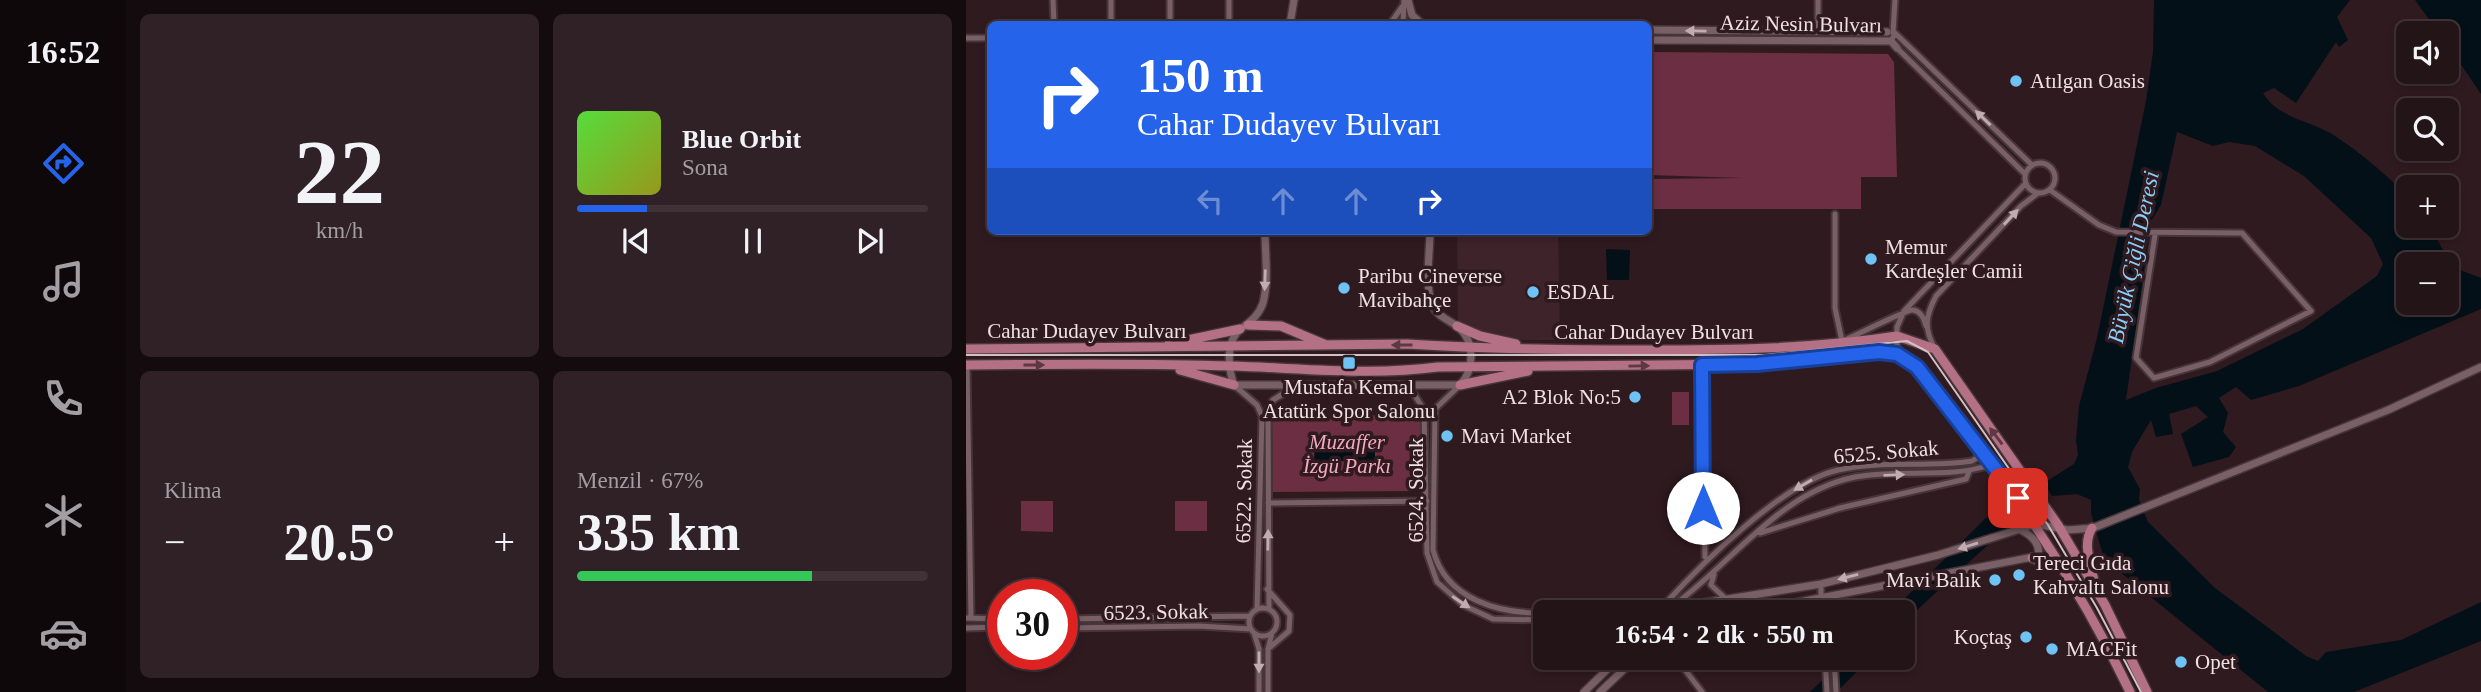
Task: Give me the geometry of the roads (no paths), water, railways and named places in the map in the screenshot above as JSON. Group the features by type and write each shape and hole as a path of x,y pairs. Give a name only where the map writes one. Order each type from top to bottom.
{"main road":[{"path":"1122,350 1186,342 1244,327 1281,326 1328,347"},
{"path":"1457,326 1504,342 1549,349"},
{"name":"Cahar Dudayev Bulvarı","path":"966,349 1122,350 1407,344 1470,348 1766,349 1897,336 1935,349"},
{"path":"1935,349 2058,526 2095,589 2147,692"},
{"name":"Cahar Dudayev Bulvarı","path":"967,365 1229,366 1355,372 1471,367 1768,363 1879,352 1897,354"},
{"path":"1897,354 1923,374 1994,464 2036,524 2064,568 2130,692"},
{"path":"1122,365 1186,370 1234,385"},
{"path":"1460,385 1486,382 1516,373 1571,366"},
{"path":"2091,528 2085,547 2093,564 2095,589"},
{"path":"2032,558 2064,568"}],"street":[{"path":"1053,0 1054,21"},
{"path":"1111,0 1111,21"},
{"path":"1170,0 1171,21"},
{"path":"1229,0 1229,21"},
{"path":"1290,21 1294,0"},
{"path":"1818,0 1818,32"},
{"path":"1893,39 1895,0"},
{"path":"1392,21 1405,1"},
{"path":"1403,21 1405,1"},
{"path":"1405,1 1412,15 1419,21"},
{"name":"Aziz Nesin Bulvarı","path":"1652,30 1818,32 1893,39 2032,165"},
{"path":"966,38 987,38"},
{"name":"Aziz Nesin Bulvarı","path":"1652,40 1893,39 2025,174"},
{"path":"1897,354 1898,321 1904,311 2025,183 2025,174 2032,165 2042,163 2051,167 2056,176 2050,190"},
{"path":"2025,183 2038,193"},
{"path":"1926,326 1927,313 1936,296 2021,206 2038,193 2050,190 2099,225 2116,232 2242,233 2311,311 2210,362 2154,378 2136,358 2152,234"},
{"path":"1835,214 1835,307 1842,341 1904,311 1916,311 1923,317 1935,349"},
{"path":"1265,235 1263,303 1231,348 1229,366 1234,385 1460,385 1471,367 1470,348 1466,335 1438,314 1431,301 1430,235"},
{"path":"967,365 969,618 987,619"},
{"path":"1702,365 1705,557"},
{"path":"1716,600 1821,584 1938,555 2036,524 2068,530 2091,528 2389,410 2481,367"},
{"name":"6522. Sokak","path":"1234,385 1257,405 1262,416 1257,608"},
{"name":"6524. Sokak","path":"1460,385 1435,408 1433,550 1436,562 1452,584 1497,610 1533,612"},
{"name":"6524. Sokak","path":"1401,386 1414,394 1424,410 1427,553 1437,582 1463,605 1493,619 1533,620"},
{"name":"6522. Sokak","path":"1269,609 1268,409 1273,400 1294,387"},
{"name":"6525. Sokak","path":"1669,600 1781,498 1811,480 1836,470 1860,467 1972,461 1980,456 1981,447"},
{"name":"6525. Sokak","path":"1686,600 1799,497 1825,485 1858,476 1969,471 1994,464"},
{"path":"1757,534 1840,508 1966,479 1969,471"},
{"path":"1268,502 1427,501"},
{"path":"1821,584 1823,600 2038,556 2039,550 2030,534 2021,530"},
{"path":"1720,568 1711,585 1726,598"},
{"path":"1267,589 1290,615 1289,631 1268,649"},
{"path":"1259,692 1259,649 1250,616 1257,608 1269,609 1277,618 1268,649 1268,692"},
{"name":"6523. Sokak","path":"1078,619 1250,616"},
{"name":"6523. Sokak","path":"1078,628 1199,626 1253,631"},
{"path":"966,628 987,627"},
{"path":"1253,631 1265,636 1272,633"},
{"path":"1584,692 1607,670"},
{"path":"1600,692 1623,670"},
{"path":"1685,670 1702,692"},
{"path":"1825,670 1827,692"},
{"path":"1835,670 1836,692"}],"water":[{"name":"Büyük Çiğli Deresi","path":"2154,0 2350,0 2337,17 2348,40 2339,47 2336,42 2296,103 2274,88 2263,93 2285,113 2332,134 2372,163 2396,185 2396,238 2436,238 2444,252 2396,252 2396,315 2459,315 2459,270 2481,278 2481,309 2299,386 2251,400 2236,387 2219,398 2228,413 2223,432 2236,447 2229,457 2193,467 2181,434 2208,417 2196,406 2169,414 2173,434 2156,437 2151,420 2132,452 2128,467 2140,489 2139,500 2148,522 2215,588 2306,656 2318,661 2326,652 2401,640 2481,602 2481,641 2354,692 2268,692 2104,559 2091,513 2091,500 2077,494 2052,496 2044,483 2074,464 2078,455 2076,440 2079,406 2097,338 2146,101 2153,52","holes":["2177,132 2213,146 2229,142 2255,146 2304,176 2371,238 2383,264 2377,276 2303,329 2217,371 2156,388 2126,400 2151,221 2161,205"]},
{"path":"2415,0 2481,0 2481,94 2459,62 2459,21 2430,21"},
{"path":"1606,249 1630,250 1629,280 1607,280"},
{"path":"1315,439 1375,440 1375,461 1314,461"},
{"path":"2008,503 2014,503 2019,513 2016,519 1915,612 1915,600 1903,600 1991,513"},
{"path":"1833,670 1858,670 1837,692 1810,692"}],"tram line":[{"path":"966,355 1765,355 1907,341 1928,352 2048,525 2097,608 2141,692"}],"place":[{"name":"Atılgan Oasis","path":"2016,81"},
{"name":"Memur Kardeşler Camii","path":"1871,259"},
{"name":"Paribu Cineverse Mavibahçe","path":"1344,288"},
{"name":"ESDAL","path":"1533,292"},
{"name":"Mustafa Kemal Atatürk Spor Salonu","path":"1349,363"},
{"name":"A2 Blok No:5","path":"1635,397"},
{"name":"Mavi Market","path":"1447,436"},
{"name":"Tereci Gıda Kahvaltı Salonu","path":"2019,575"},
{"name":"Mavi Balık","path":"1995,580"},
{"name":"Koçtaş","path":"2026,637"},
{"name":"MACFit","path":"2052,649"},
{"name":"Opet","path":"2181,662"}],"park label":[{"name":"Muzaffer İzgü Parkı","path":"1347,454"}]}
